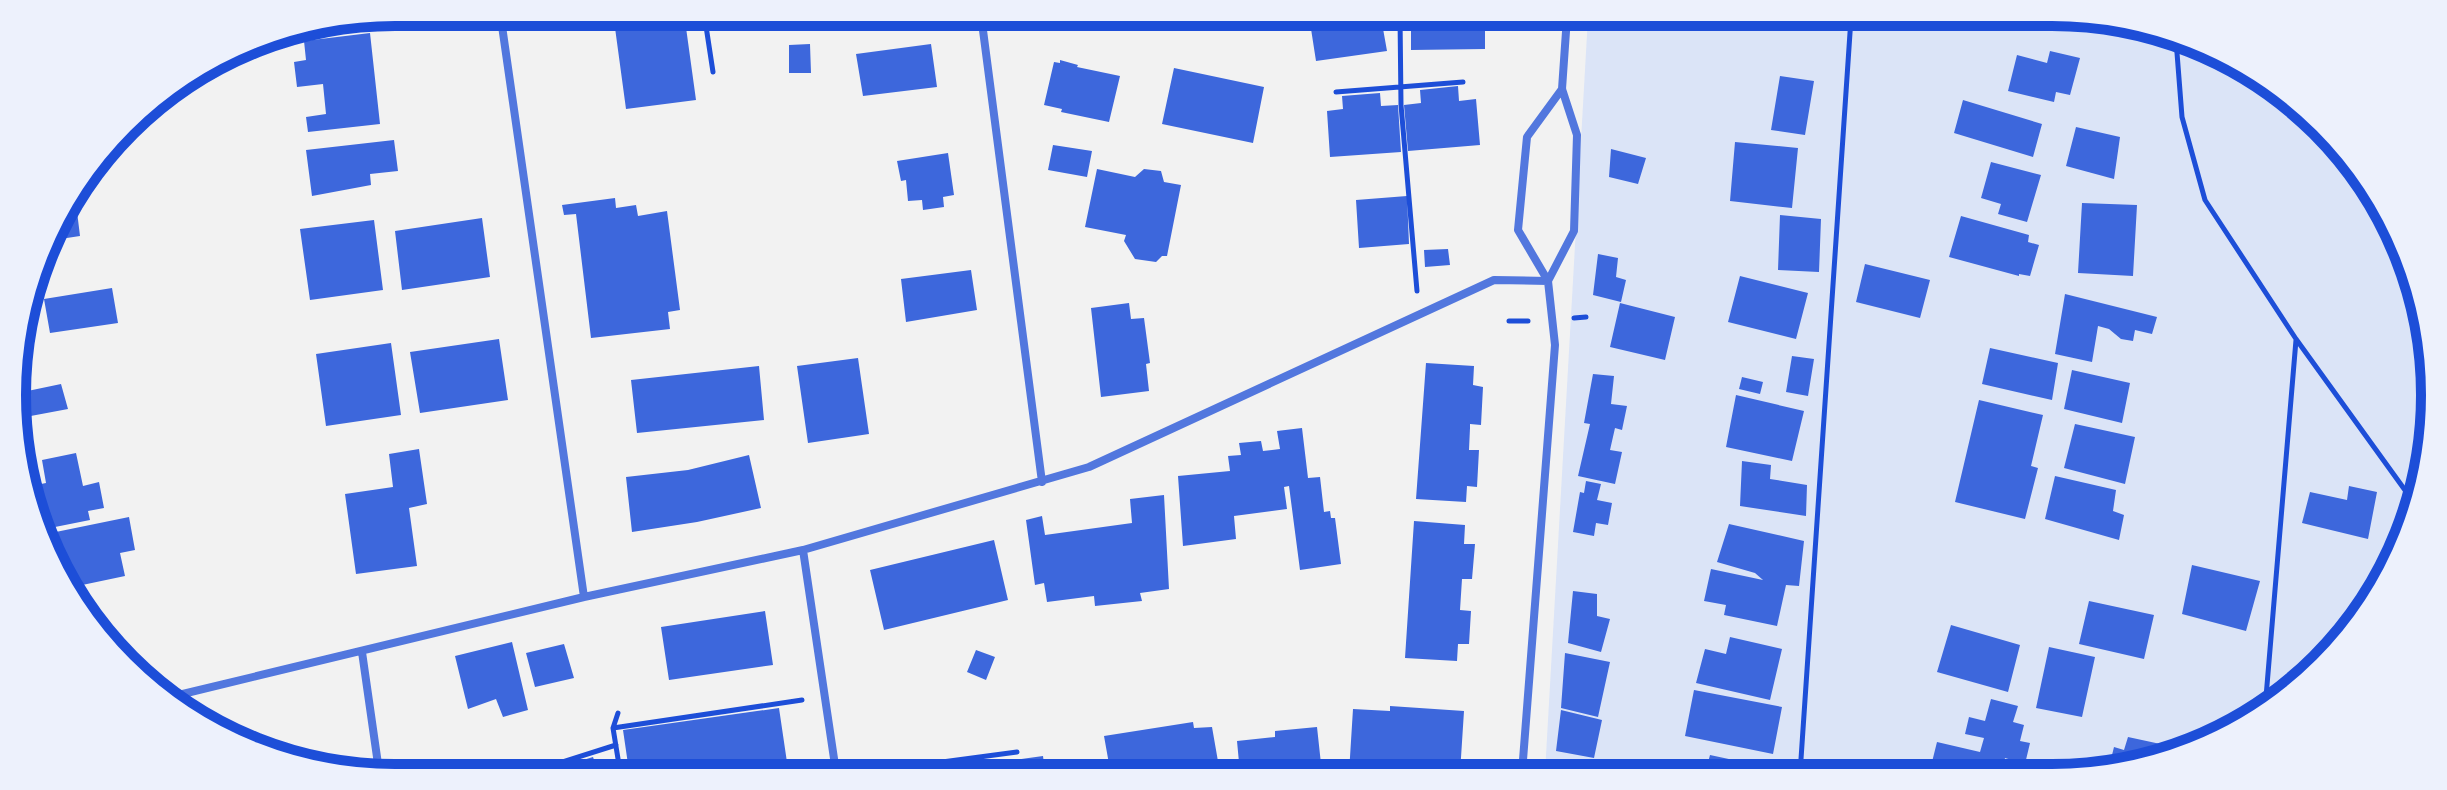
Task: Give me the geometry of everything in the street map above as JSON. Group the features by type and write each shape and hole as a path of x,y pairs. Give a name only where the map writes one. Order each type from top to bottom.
{"street":[{"path":"502,26 584,597"},
{"path":"982,26 1042,482"},
{"path":"1548,281 1574,231 1577,135 1562,89 1566,26"},
{"path":"1523,764 1555,345 1548,281 1518,230 1527,137 1562,89"},
{"path":"180,695 584,597 803,550 1042,482 1089,467 1494,280 1548,281"},
{"path":"803,550 835,764"},
{"path":"362,652 378,763"}],"path":[{"path":"706,26 713,72"},
{"path":"1400,26 1400,87 1417,292"},
{"path":"1801,764 1850,26"},
{"path":"2177,48 2182,117 2205,200 2296,339 2407,493"},
{"path":"1336,92 1463,82"},
{"path":"2266,696 2296,339"},
{"path":"613,728 825,697"},
{"path":"618,713 613,728 619,764"},
{"path":"556,764 616,745"},
{"path":"927,764 1017,752"}],"shaded area":[{"path":"1587,26 2052,26 2124,33 2193,54 2257,88 2313,134 2345,170 2383,232 2408,299 2420,371 2418,443 2401,514 2372,580 2345,620 2313,656 2277,688 2236,715 2193,736 2148,751 2100,761 2052,764 1546,764"}],"building":[{"path":"615,26 686,26 696,100 626,109"},
{"path":"1311,26 1383,26 1387,51 1316,61"},
{"path":"1411,26 1485,26 1485,49 1411,50"},
{"path":"370,33 380,124 308,132 306,117 326,114 323,84 297,87 294,62 306,60 304,41"},
{"path":"810,44 811,73 789,73 789,45"},
{"path":"931,44 937,87 863,96 856,54"},
{"path":"2050,51 2080,58 2070,95 2056,92 2054,102 2008,91 2017,55 2047,63"},
{"path":"1060,60 1120,76 1109,122 1061,112 1062,109 1044,105 1054,62 1060,63"},
{"path":"1174,68 1264,87 1253,143 1162,124"},
{"path":"1780,76 1814,81 1805,135 1771,130"},
{"path":"1458,86 1459,101 1476,99 1480,145 1408,151 1404,105 1421,103 1420,90"},
{"path":"1380,93 1381,106 1398,105 1401,152 1330,157 1327,111 1343,109 1342,96"},
{"path":"1963,100 2042,124 2033,157 1954,133"},
{"path":"2076,127 2120,137 2114,179 2066,166"},
{"path":"394,140 398,171 370,174 371,185 312,196 306,150"},
{"path":"1735,142 1798,148 1792,208 1730,201"},
{"path":"1053,145 1092,151 1087,177 1048,170"},
{"path":"1611,149 1646,158 1638,184 1609,177"},
{"path":"948,153 954,195 943,197 944,207 923,210 922,200 908,201 906,180 901,181 897,161"},
{"path":"1991,162 2041,175 2027,222 1998,214 2001,204 1981,198"},
{"path":"1097,169 1135,177 1144,169 1161,171 1164,182 1181,185 1167,256 1156,262 1135,259 1124,241 1126,235 1085,227"},
{"path":"1407,196 1409,244 1359,248 1356,200"},
{"path":"615,198 616,208 636,205 638,216 667,211 680,310 668,312 670,329 591,338 576,214 564,215 562,205"},
{"path":"2082,203 2137,205 2133,276 2078,273"},
{"path":"77,208 80,236 61,239"},
{"path":"1780,215 1821,219 1819,272 1778,270"},
{"path":"1961,216 2029,235 2028,242 2039,245 2030,276 2019,276 1949,257"},
{"path":"482,218 490,277 402,290 395,231"},
{"path":"374,220 383,290 310,300 300,229"},
{"path":"1448,249 1450,265 1425,267 1424,250"},
{"path":"1598,254 1618,258 1616,277 1626,280 1621,302 1593,295"},
{"path":"1865,264 1930,280 1920,318 1856,302"},
{"path":"971,270 977,310 906,322 901,279"},
{"path":"1740,276 1808,293 1796,339 1728,322"},
{"path":"112,288 118,323 50,333 44,299"},
{"path":"2065,294 2157,317 2152,334 2135,330 2133,341 2121,339 2109,329 2098,326 2092,362 2055,354"},
{"path":"1129,303 1131,319 1144,318 1150,363 1146,364 1149,391 1101,397 1091,308"},
{"path":"1620,303 1675,317 1665,360 1610,347"},
{"path":"499,339 508,400 420,413 410,352"},
{"path":"391,343 401,415 326,426 316,354"},
{"path":"1990,348 2058,363 2052,400 1982,384"},
{"path":"1792,356 1814,359 1808,396 1786,392"},
{"path":"858,358 869,434 808,443 797,366"},
{"path":"1426,363 1474,366 1473,385 1483,387 1481,425 1470,424 1469,450 1479,450 1477,487 1467,486 1466,502 1416,499"},
{"path":"759,366 764,420 637,433 631,380"},
{"path":"2072,370 2130,383 2122,423 2064,409"},
{"path":"1593,374 1614,376 1611,404 1627,406 1622,430 1615,428 1610,450 1622,452 1615,484 1578,476 1590,424 1584,423"},
{"path":"1742,377 1763,382 1760,394 1739,389"},
{"path":"61,384 68,409 27,417 26,391"},
{"path":"1736,395 1804,411 1792,461 1726,447"},
{"path":"1979,400 2043,415 2031,466 2038,468 2025,519 1955,502"},
{"path":"2075,424 2135,437 2125,484 2064,468"},
{"path":"1302,428 1308,478 1320,477 1324,512 1330,511 1331,518 1335,518 1341,564 1300,570 1289,486 1284,487 1287,509 1234,516 1236,539 1183,546 1178,476 1230,471 1228,456 1241,455 1239,443 1261,441 1263,451 1280,449 1277,431"},
{"path":"419,449 427,504 409,508 417,566 356,574 345,494 393,487 389,454"},
{"path":"76,453 83,486 99,482 104,508 88,511 90,520 51,528 37,485 46,483 42,460"},
{"path":"749,455 761,508 632,532 626,477 688,470"},
{"path":"1742,461 1771,465 1770,479 1807,485 1806,516 1740,506"},
{"path":"2055,476 2116,490 2113,511 2124,515 2119,540 2045,519"},
{"path":"1586,481 1601,484 1597,500 1612,503 1608,525 1596,523 1594,536 1573,532 1580,492 1584,493"},
{"path":"2349,486 2377,492 2368,539 2302,523 2310,492 2347,500"},
{"path":"1164,495 1169,589 1140,593 1142,601 1095,606 1094,596 1047,602 1044,583 1035,585 1026,520 1042,516 1045,535 1132,523 1130,499"},
{"path":"129,517 135,550 120,553 125,576 79,586 53,533"},
{"path":"1414,521 1465,525 1464,544 1475,544 1472,579 1462,579 1460,610 1471,611 1469,644 1458,644 1457,661 1405,658"},
{"path":"1729,524 1804,541 1799,586 1786,585 1777,626 1724,615 1726,605 1704,601 1711,569 1763,580 1755,573 1717,562"},
{"path":"994,540 1008,600 884,630 870,570"},
{"path":"2192,565 2260,581 2246,631 2182,614"},
{"path":"1573,591 1597,594 1597,616 1610,619 1601,652 1568,643"},
{"path":"2089,601 2154,615 2144,659 2079,644"},
{"path":"765,611 773,665 669,680 661,627"},
{"path":"1951,625 2020,645 2008,692 1937,672"},
{"path":"1730,637 1782,649 1770,700 1696,683 1705,649 1726,654"},
{"path":"512,642 528,710 503,717 496,699 468,709 455,656"},
{"path":"564,644 574,678 535,687 526,653"},
{"path":"2049,647 2095,657 2082,717 2036,708"},
{"path":"976,650 995,657 986,680 967,672"},
{"path":"1565,653 1610,662 1598,717 1561,708"},
{"path":"1694,690 1782,707 1773,754 1685,736"},
{"path":"1991,699 2018,706 2013,722 2024,725 2020,741 2030,743 2025,764 2005,758 2004,764 1932,764 1937,742 1980,752 1984,738 1965,734 1969,717 1985,721"},
{"path":"1390,706 1464,711 1461,764 1350,764 1353,709 1390,711"},
{"path":"779,708 787,764 628,764 623,730"},
{"path":"1561,710 1602,720 1594,758 1556,751"},
{"path":"1193,722 1194,728 1212,727 1218,764 1123,764 1122,761 1109,764 1104,736"},
{"path":"1317,727 1321,764 1239,764 1237,741 1275,737 1275,731"},
{"path":"2128,737 2167,745 2124,757 2098,761 2099,756 2111,759 2114,747 2124,750"},
{"path":"1710,755 1752,764 1708,764"},
{"path":"1043,756 1044,764 986,764"},
{"path":"593,757 596,764 570,764"}]}
